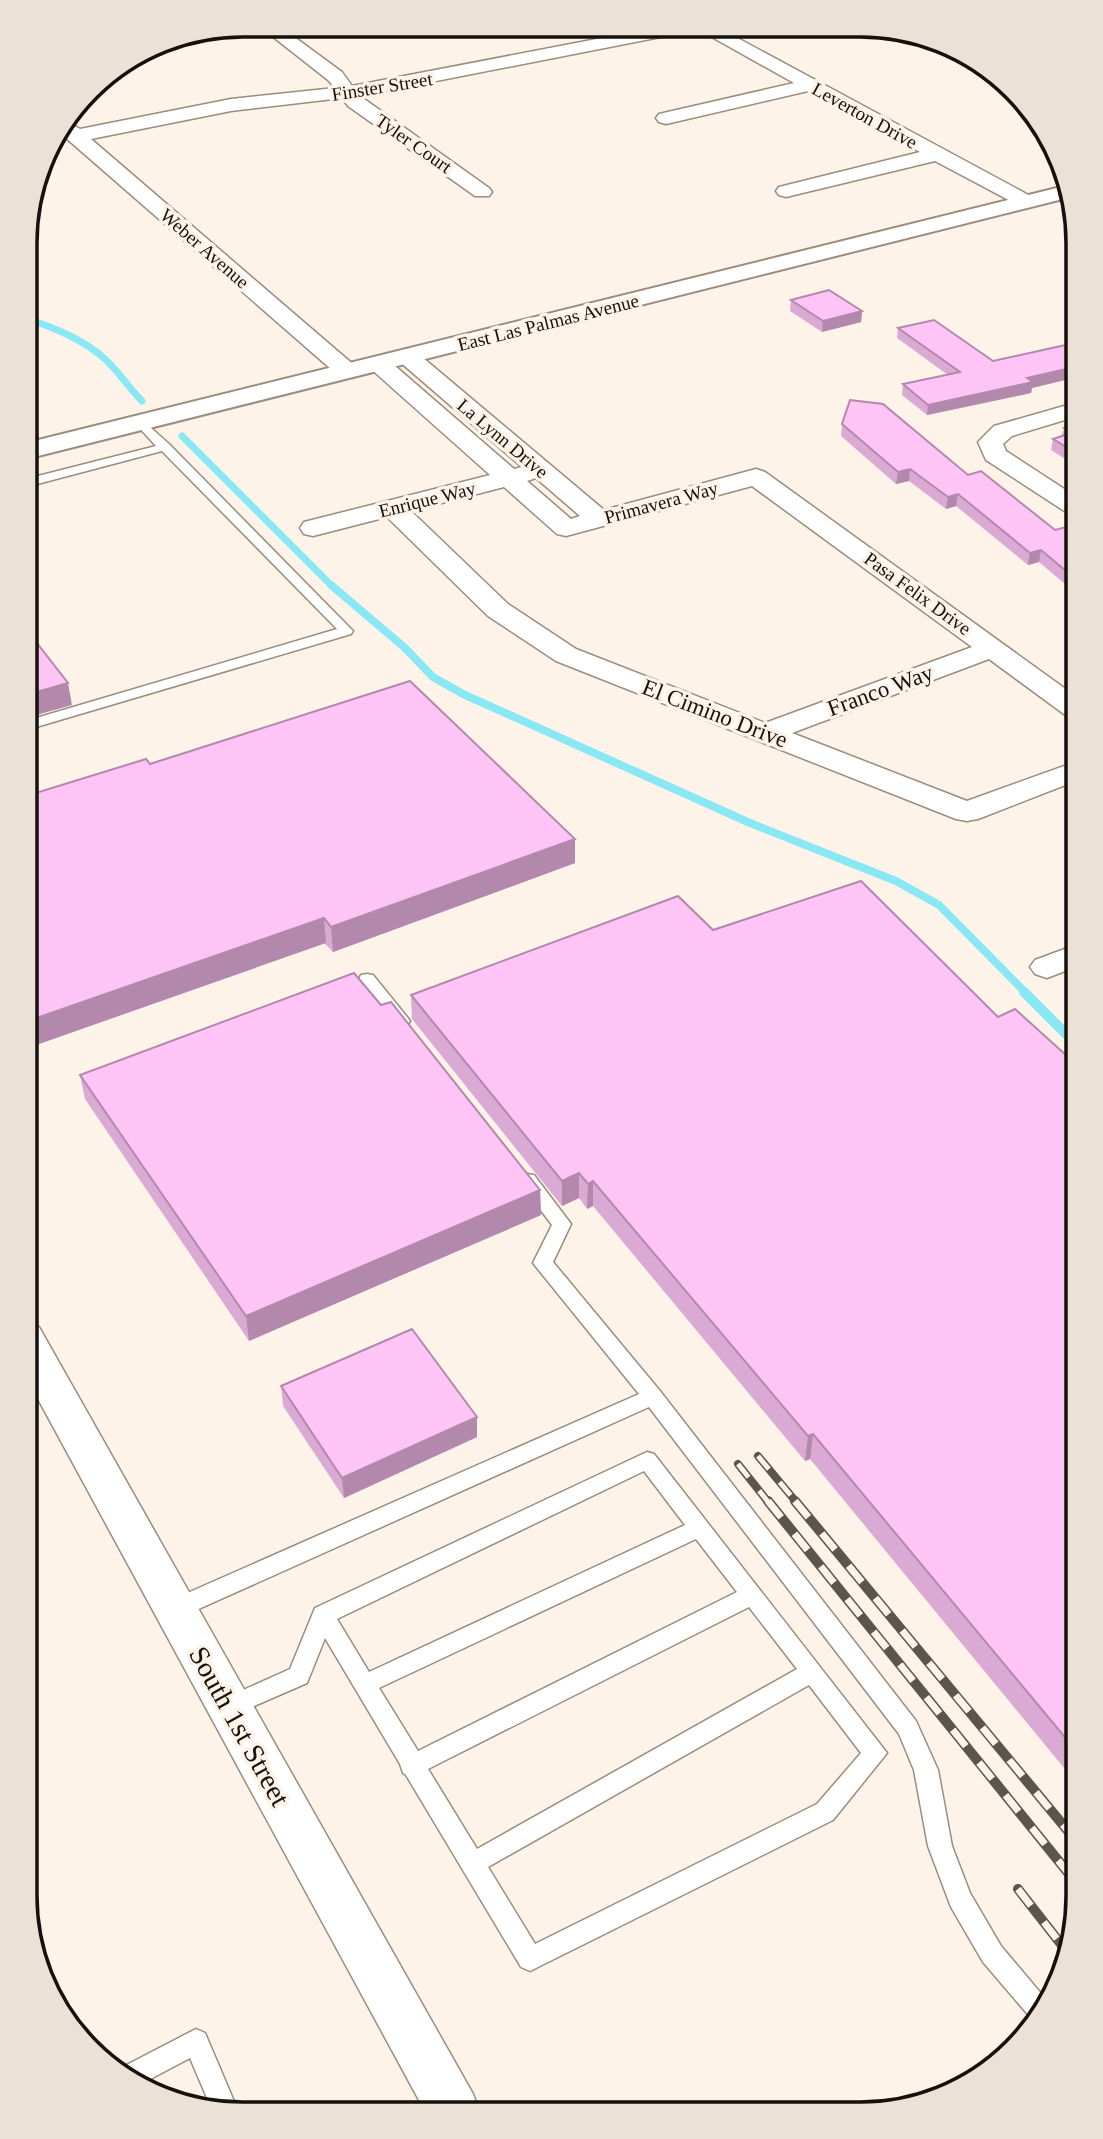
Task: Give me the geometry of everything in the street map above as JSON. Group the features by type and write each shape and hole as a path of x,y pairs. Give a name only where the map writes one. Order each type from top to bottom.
{"main road":[{"name":"East Las Palmas Avenue","path":"37,448 1060,194"}],"street":[{"name":"Tyler Court","path":"283,37 335,75 355,102 482,192"},
{"name":"Finster Street","path":"69,131 231,105 348,92 636,37"},
{"name":"Leverton Drive","path":"722,37 1027,202"},
{"path":"666,118 811,85"},
{"name":"Weber Avenue","path":"68,134 347,371"},
{"path":"786,191 938,154"},
{"name":"La Lynn Drive","path":"408,357 599,519"},
{"name":"La Lynn Drive","path":"379,364 566,528"},
{"path":"1066,413 1003,431 990,442 995,455 1066,501"},
{"name":"Enrique Way","path":"313,528 540,470"},
{"name":"Primavera Way","path":"566,528 756,477"},
{"name":"Pasa Felix Drive","path":"756,477 1066,702"},
{"name":"El Cimino Drive","path":"392,507 498,610 566,655 967,812 1066,775"},
{"name":"Franco Way","path":"765,733 995,648"},
{"path":"1047,967 1066,959"},
{"name":"South 1st Street","path":"37,1360 448,2102"}],"lane":[{"path":"37,723 346,631 141,423"},
{"path":"37,480 165,447"},
{"path":"367,979 409,1032"},
{"path":"520,1170 562,1224 543,1263 653,1397 908,1728 926,1770 940,1846 960,1899 992,1954 1035,2005"},
{"path":"175,1609 653,1397"},
{"path":"229,1707 299,1676 323,1615 647,1460 875,1752 825,1812 530,1959 411,1766 323,1615"},
{"path":"363,1685 699,1528"},
{"path":"411,1766 752,1595"},
{"path":"472,1864 812,1672"},
{"path":"136,2072 196,2042 221,2100"}],"building":[{"path":"829,290 862,311 823,321 791,300"},
{"path":"934,320 993,361 1066,345 1066,369 1027,378 1033,382 928,405 903,384 960,372 898,328"},
{"path":"850,400 883,404 968,475 981,471 1055,530 1066,527 1066,571 1041,550 1030,553 958,494 948,497 910,469 898,472 842,424"},
{"path":"1066,435 1066,447 1053,439"},
{"path":"37,643 68,683 37,692"},
{"path":"410,681 575,839 331,927 324,918 37,1018 37,793 146,759 150,764"},
{"path":"861,881 998,1017 1015,1009 1066,1055 1066,1739 813,1434 808,1436 593,1181 588,1184 579,1173 562,1181 411,995 678,896 713,930"},
{"path":"354,973 381,1005 391,1002 540,1190 246,1316 80,1075"},
{"path":"412,1329 477,1417 342,1478 281,1386"}],"waterway":[{"path":"37,322 68,335 96,352 142,401"},
{"path":"182,436 331,585"},
{"path":"331,585 404,647 433,677 463,694 750,823 896,881 939,905 1026,993"},
{"path":"1024,992 1066,1034"}],"railway":[{"path":"758,1456 797,1503"},
{"path":"738,1464 769,1503"},
{"path":"768,1501 1066,1870"},
{"path":"795,1501 1066,1828"},
{"path":"1018,1889 1060,1943"}]}
